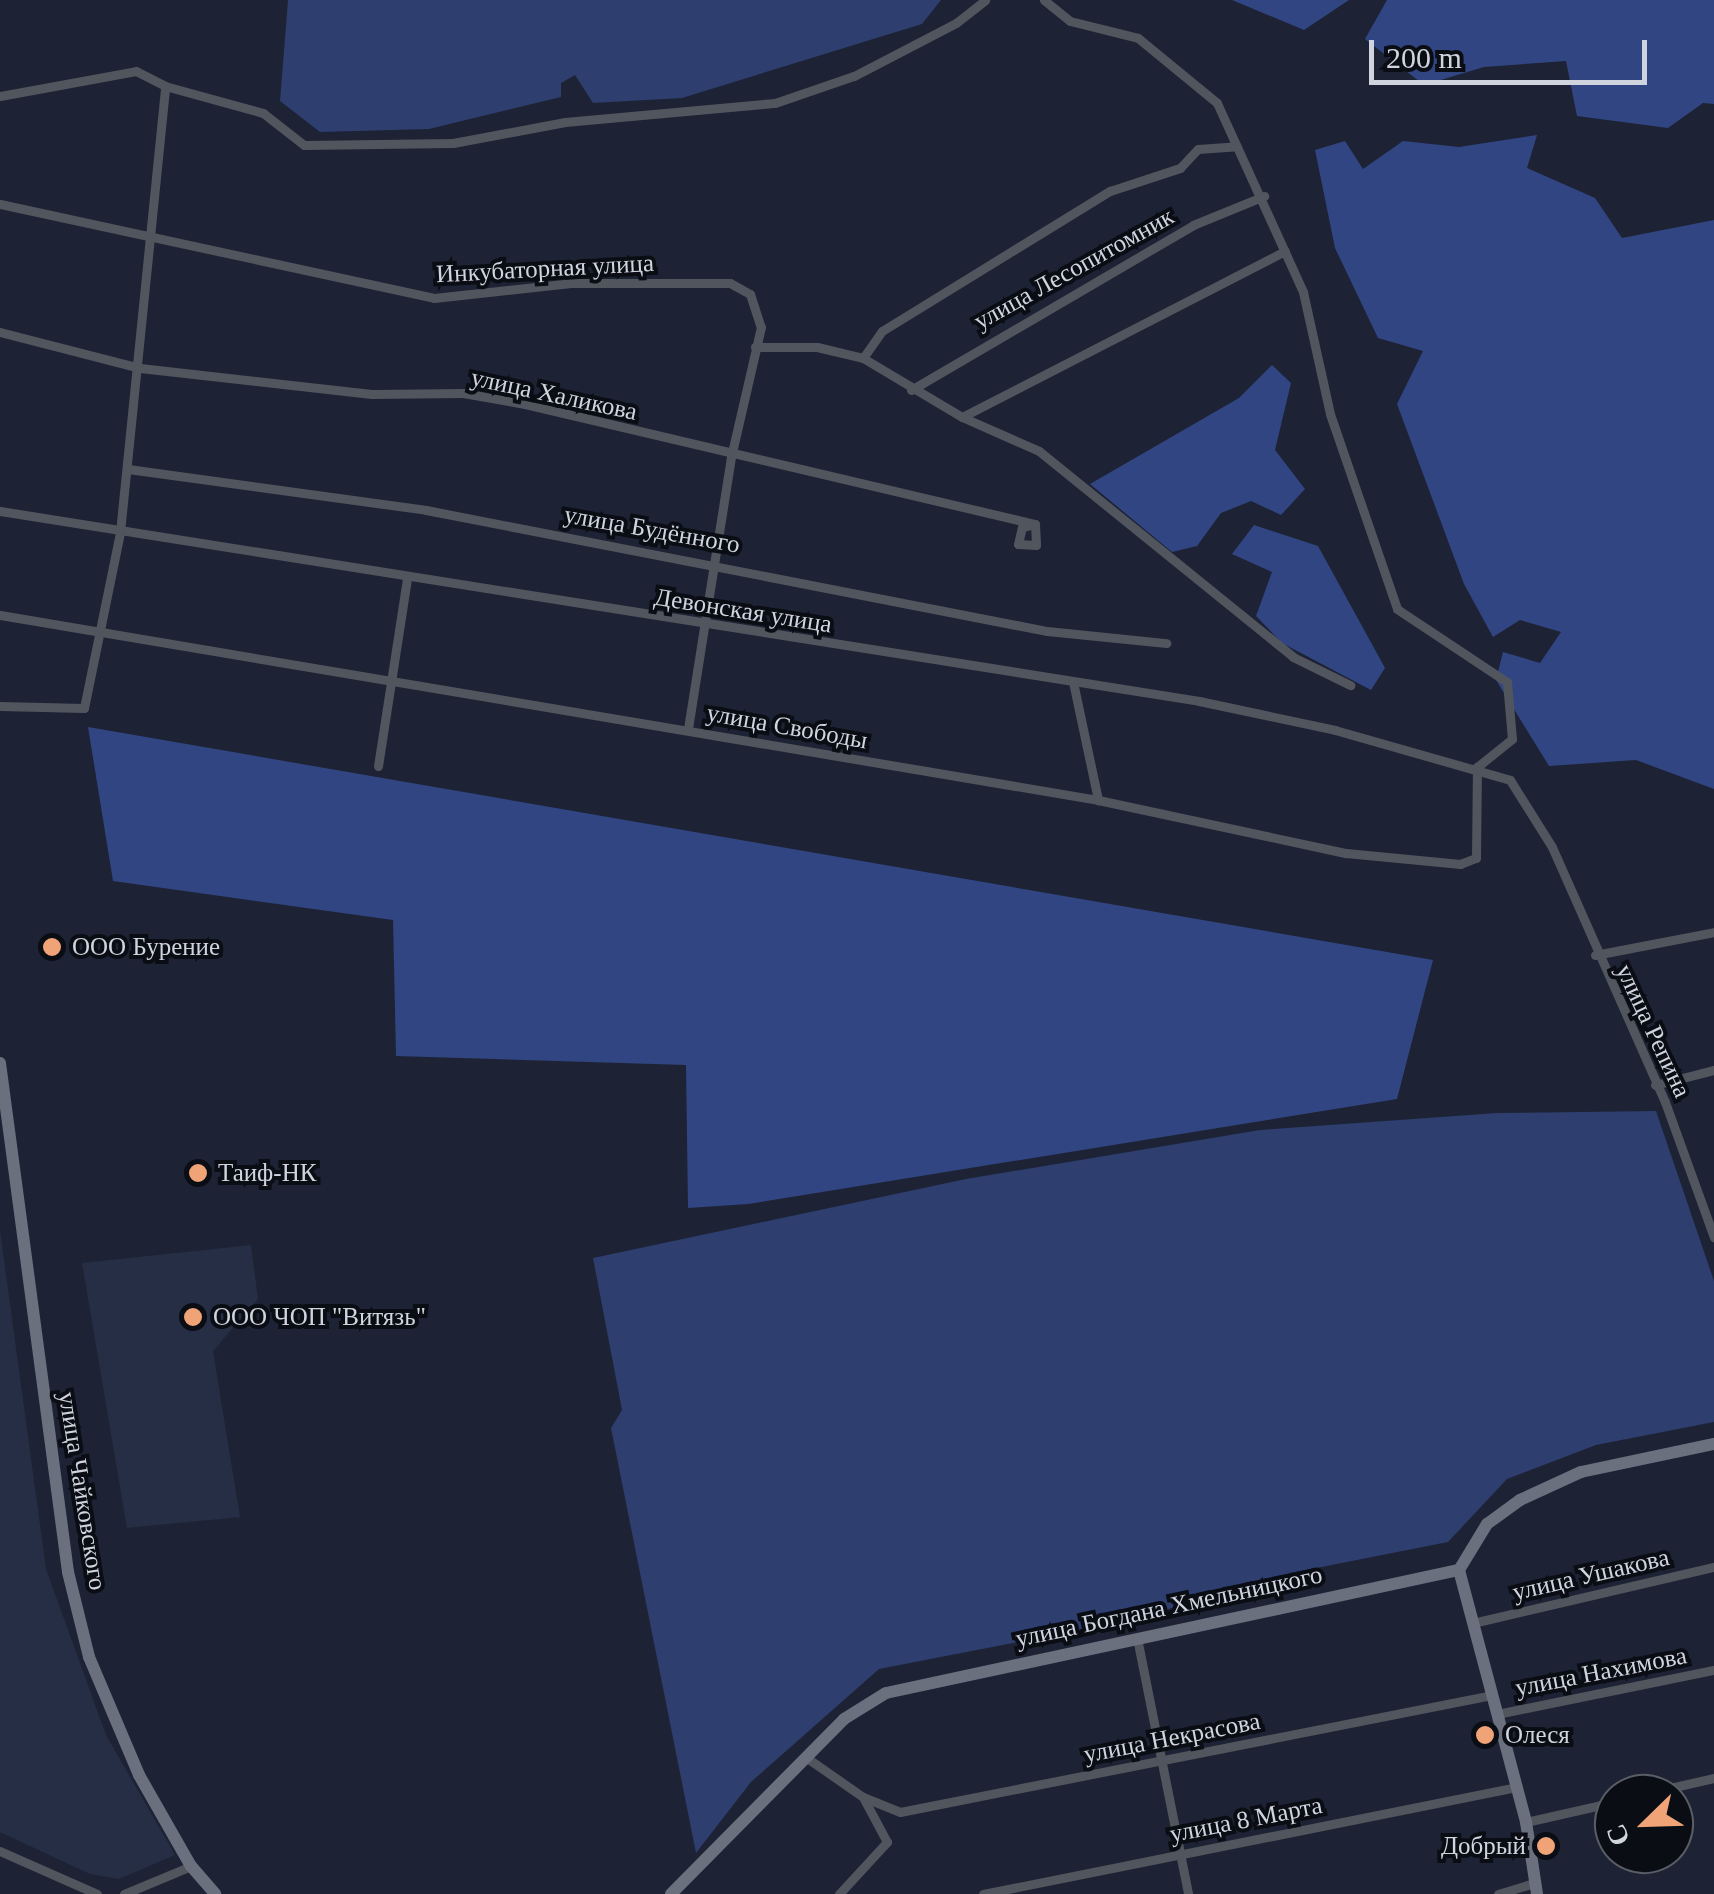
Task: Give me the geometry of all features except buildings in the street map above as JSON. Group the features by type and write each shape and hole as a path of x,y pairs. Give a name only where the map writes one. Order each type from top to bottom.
{"street":[{"path":"0,96 136,71 165,86 263,113 304,145 453,143 565,122 776,103 854,76 956,23 985,0"},
{"path":"1044,0 1070,21 1138,38 1217,104 1264,196 1304,292 1356,504 1397,609 1507,682 1512,739 1477,767"},
{"path":"0,706 84,708 120,532 154,238 165,86"},
{"path":"864,358 882,332 1110,191 1180,168 1198,149 1238,146"},
{"name":"улица Лесопитомник","path":"910,390 1193,225 1264,196"},
{"name":"Инкубаторная улица","path":"0,204 434,298 573,283 730,283 750,294 760,327 731,457 688,730"},
{"path":"962,417 1285,251"},
{"name":"улица Халикова","path":"0,332 140,368 372,394 463,393 1035,524"},
{"path":"755,347 817,347 864,358 910,390 1040,451 1294,657 1350,685"},
{"name":"улица Будённого","path":"128,469 426,510 713,561 1047,631 1166,643"},
{"name":"Девонская улица","path":"0,511 702,626 1199,700 1477,767"},
{"path":"378,766 407,578"},
{"name":"улица Свободы","path":"0,615 100,636 390,680 1098,800 1346,853 1460,864 1476,858 1477,767"},
{"path":"1074,682 1098,800"},
{"name":"улица Репина","path":"1477,767 1510,780 1530,808 1656,1085 1714,1238"},
{"path":"1594,955 1714,932"},
{"name":"улица Чайковского","path":"0,1063 4,1118 68,1572 110,1712 191,1866 216,1894"},
{"path":"1656,1085 1714,1070"},
{"path":"1700,1196 1714,1194"},
{"path":"1498,1894 1536,1888 1526,1822 1476,1622 1459,1570 1487,1524 1520,1500 1581,1472 1714,1444"},
{"name":"улица Ушакова","path":"1476,1622 1714,1568"},
{"name":"улица Богдана Хмельницкого","path":"672,1894 844,1719 886,1693 1459,1570"},
{"path":"1138,1638 1188,1894"},
{"name":"улица Нахимова","path":"1497,1714 1714,1670"},
{"name":"улица Некрасова","path":"807,1758 863,1796 900,1812 923,1810 1492,1695"},
{"name":"улица 8 Марта","path":"983,1894 1517,1788"},
{"name":"улица Некрасова","path":"838,1894 887,1842 863,1796"},
{"path":"1526,1822 1594,1807"},
{"path":"0,1851 98,1894"},
{"path":"124,1894 191,1866"}],"shaded area":[{"path":"288,0 941,0 922,24 682,98 593,103 575,75 561,83 561,97 429,129 320,132 280,101"},
{"path":"1232,0 1349,0 1304,30"},
{"path":"1387,0 1714,0 1714,104 1703,103 1668,128 1577,116 1566,61 1484,67 1424,85 1365,39"},
{"path":"1537,135 1527,168 1595,198 1622,238 1714,220 1714,789 1636,760 1549,766 1496,680 1503,652 1540,663 1561,632 1520,620 1493,637 1464,584 1397,404 1423,351 1378,338 1335,248 1315,150 1345,141 1363,169 1403,141 1459,147"},
{"path":"1272,365 1291,383 1275,450 1305,489 1281,515 1251,501 1221,513 1197,546 1172,552 1090,484 1239,398"},
{"path":"1254,525 1318,546 1385,668 1371,690 1282,643 1256,616 1272,572 1232,554"},
{"path":"88,727 1433,960 1397,1099 748,1204 688,1208 686,1065 396,1056 393,920 113,881"},
{"path":"1656,1111 1714,1281 1714,1422 1596,1445 1507,1479 1448,1542 1281,1575 1132,1620 879,1669 751,1782 696,1853 611,1428 622,1410 593,1258 966,1179 1260,1130 1497,1113"},
{"path":"0,1230 46,1569 106,1735 175,1855 119,1879 90,1874 0,1832"},
{"name":"ООО ЧОП \"Витязь\"","path":"251,1245 258,1299 213,1351 240,1517 127,1528 82,1263"}],"place":[{"name":"ООО Бурение","path":"52,947"},
{"name":"Таиф-НК","path":"198,1173"},
{"name":"ООО ЧОП \"Витязь\"","path":"193,1317"},
{"name":"Олеся","path":"1485,1735"},
{"name":"Добрый","path":"1546,1846"}]}
